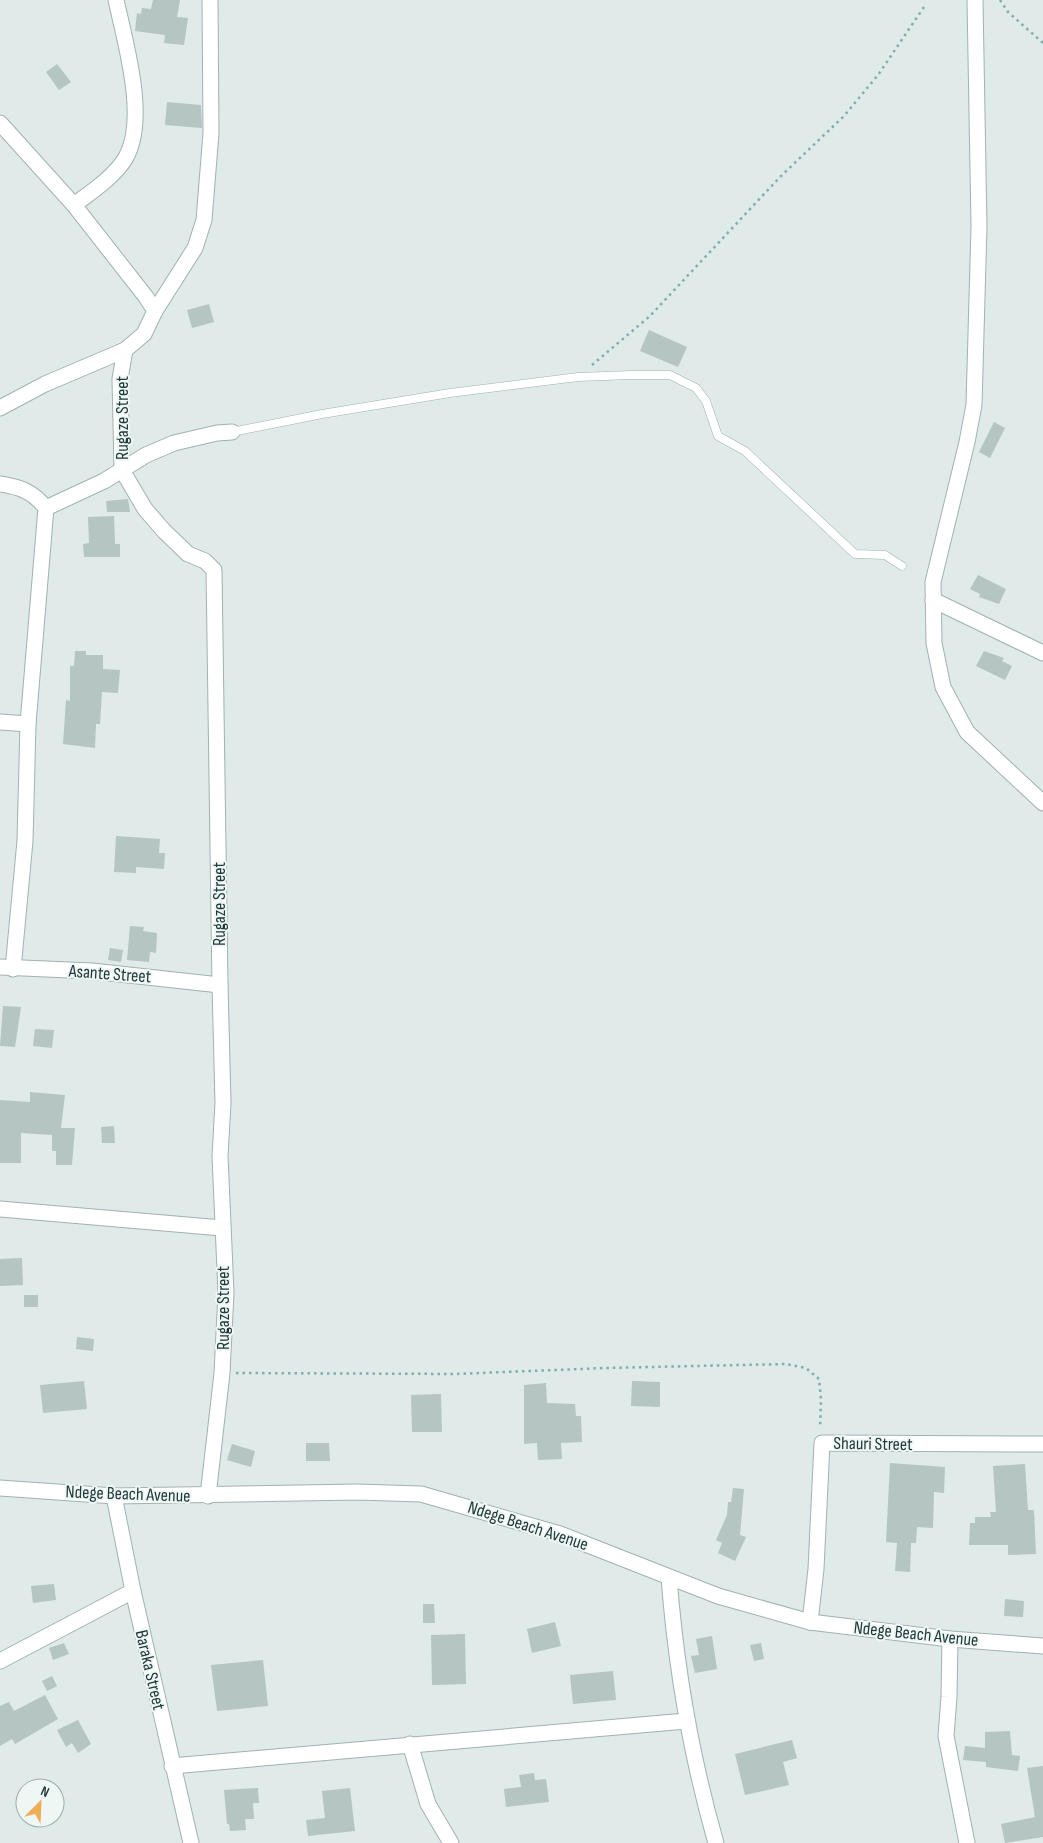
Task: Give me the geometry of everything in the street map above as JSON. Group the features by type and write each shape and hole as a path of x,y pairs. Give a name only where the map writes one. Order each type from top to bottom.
{"street":[{"path":"74,205 123,162 130,149 134,134 134,102 116,0"},
{"path":"0,408 45,384 125,350 144,334 154,311 195,248 204,220 210,133 210,0"},
{"path":"975,0 979,226 974,405 967,442 933,582 934,643 943,687 967,732 1043,803"},
{"path":"0,124 74,205 146,297 154,311"},
{"name":"Rugaze Street","path":"125,350 120,379 122,470 145,509 164,531 188,554 205,561 214,570 222,1050 220,1156 226,1293 222,1373 208,1496"},
{"path":"46,508 104,482 146,455 174,443 217,433 232,432"},
{"path":"0,484 23,488 36,495 46,508 28,724 25,841 7,968"},
{"path":"933,600 1043,653"},
{"path":"0,722 28,724"},
{"name":"Asante Street","path":"7,968 92,971 220,985"},
{"path":"0,1209 222,1228"},
{"name":"Shauri Street","path":"810,1622 816,1569 822,1443 1043,1444"},
{"name":"Ndege Beach Avenue","path":"0,1488 114,1496 208,1496 357,1492 421,1494 560,1534 718,1596 810,1622 950,1639 1043,1646"},
{"name":"Baraka Street","path":"114,1496 133,1591 191,1843"},
{"path":"669,1578 674,1642 686,1721 702,1794 716,1843"},
{"path":"0,1661 133,1591"},
{"path":"950,1639 946,1736 967,1843"},
{"path":"172,1766 686,1721"},
{"path":"410,1744 428,1804 451,1843"}],"lane":[{"path":"232,432 385,403 578,377 670,375 696,388 706,401 718,436 745,451 855,554 885,555 902,566"}],"path":[{"path":"1000,0 1008,12 1043,43"},
{"path":"578,377 650,316 780,177 844,116 878,75 926,4"},
{"path":"222,1373 455,1374 614,1367 786,1364 806,1368 819,1378 822,1443"}],"building":[{"path":"153,0 180,0 177,17 188,18 184,45 164,43 165,35 135,31 137,13 141,14 142,8 151,9"},
{"path":"57,64 71,82 59,90 46,72"},
{"path":"167,102 201,105 202,128 165,125"},
{"path":"209,304 214,322 192,328 187,310"},
{"path":"649,330 687,347 678,367 640,351"},
{"path":"994,422 1005,428 990,458 979,452"},
{"path":"128,499 130,512 107,512 106,501"},
{"path":"114,516 115,544 120,544 120,557 84,557 83,544 89,543 88,517"},
{"path":"978,575 1006,589 999,604 979,597 980,594 970,589"},
{"path":"75,651 86,651 86,655 103,655 103,669 120,670 118,693 102,692 100,724 96,724 95,748 63,744 66,700 70,701 70,666 74,666"},
{"path":"984,651 1004,658 1002,661 1012,666 1005,680 976,666"},
{"path":"116,836 160,839 159,853 165,853 164,869 136,867 136,873 114,872"},
{"path":"130,926 144,927 143,931 157,933 156,953 150,952 149,962 127,960"},
{"path":"110,948 123,950 121,962 108,960"},
{"path":"3,1006 21,1007 15,1047 0,1046"},
{"path":"35,1029 54,1030 52,1048 33,1046"},
{"path":"30,1092 65,1095 61,1128 75,1128 72,1165 56,1165 56,1151 52,1151 52,1135 21,1133 21,1163 0,1163 0,1100 30,1102"},
{"path":"114,1126 115,1143 102,1143 101,1127"},
{"path":"22,1258 23,1285 0,1286 0,1259"},
{"path":"24,1295 38,1295 38,1307 24,1307"},
{"path":"77,1337 94,1339 93,1351 76,1349"},
{"path":"84,1381 87,1409 43,1413 40,1385"},
{"path":"632,1381 660,1382 660,1407 631,1406"},
{"path":"546,1383 547,1403 575,1404 576,1416 581,1416 582,1442 561,1443 562,1459 538,1460 537,1443 524,1444 524,1385"},
{"path":"441,1394 442,1432 412,1432 411,1395"},
{"path":"306,1443 329,1443 330,1461 306,1461"},
{"path":"232,1444 255,1451 251,1467 227,1460"},
{"path":"890,1463 945,1467 944,1493 934,1492 933,1528 917,1527 916,1543 911,1543 910,1572 895,1571 897,1543 886,1542"},
{"path":"1025,1464 1028,1510 1034,1510 1036,1554 1008,1555 1008,1545 969,1545 970,1523 975,1523 975,1517 991,1517 990,1512 996,1512 993,1466"},
{"path":"733,1488 744,1489 740,1535 746,1537 735,1561 718,1553 722,1543 716,1540 727,1515 728,1502 731,1502"},
{"path":"54,1584 56,1600 33,1603 31,1586"},
{"path":"1005,1599 1024,1601 1023,1617 1004,1616"},
{"path":"423,1604 434,1604 435,1623 423,1623"},
{"path":"555,1622 561,1646 532,1653 527,1629"},
{"path":"465,1634 466,1684 432,1685 431,1635"},
{"path":"712,1636 717,1669 695,1673 691,1656 699,1655 696,1639"},
{"path":"64,1643 69,1654 53,1660 49,1648"},
{"path":"761,1643 764,1659 754,1661 750,1645"},
{"path":"263,1660 268,1706 217,1711 211,1665"},
{"path":"613,1671 616,1700 573,1704 570,1675"},
{"path":"52,1676 57,1686 47,1691 42,1681"},
{"path":"45,1695 58,1719 15,1744 12,1739 0,1746 0,1706 9,1702 14,1711"},
{"path":"78,1720 91,1744 78,1753 72,1743 66,1747 57,1730"},
{"path":"1010,1731 1012,1755 1020,1756 1018,1771 986,1767 986,1762 963,1760 965,1746 985,1748 985,1732"},
{"path":"792,1740 797,1758 783,1762 789,1785 745,1795 735,1754"},
{"path":"1043,1766 1043,1837 1005,1843 1001,1824 1035,1817 1027,1768"},
{"path":"534,1773 535,1780 546,1779 549,1802 506,1807 504,1789 521,1787 519,1775"},
{"path":"258,1788 259,1803 253,1803 254,1819 245,1819 246,1830 230,1831 229,1824 227,1824 224,1790"},
{"path":"350,1788 355,1831 308,1836 306,1820 325,1818 322,1791"}]}
